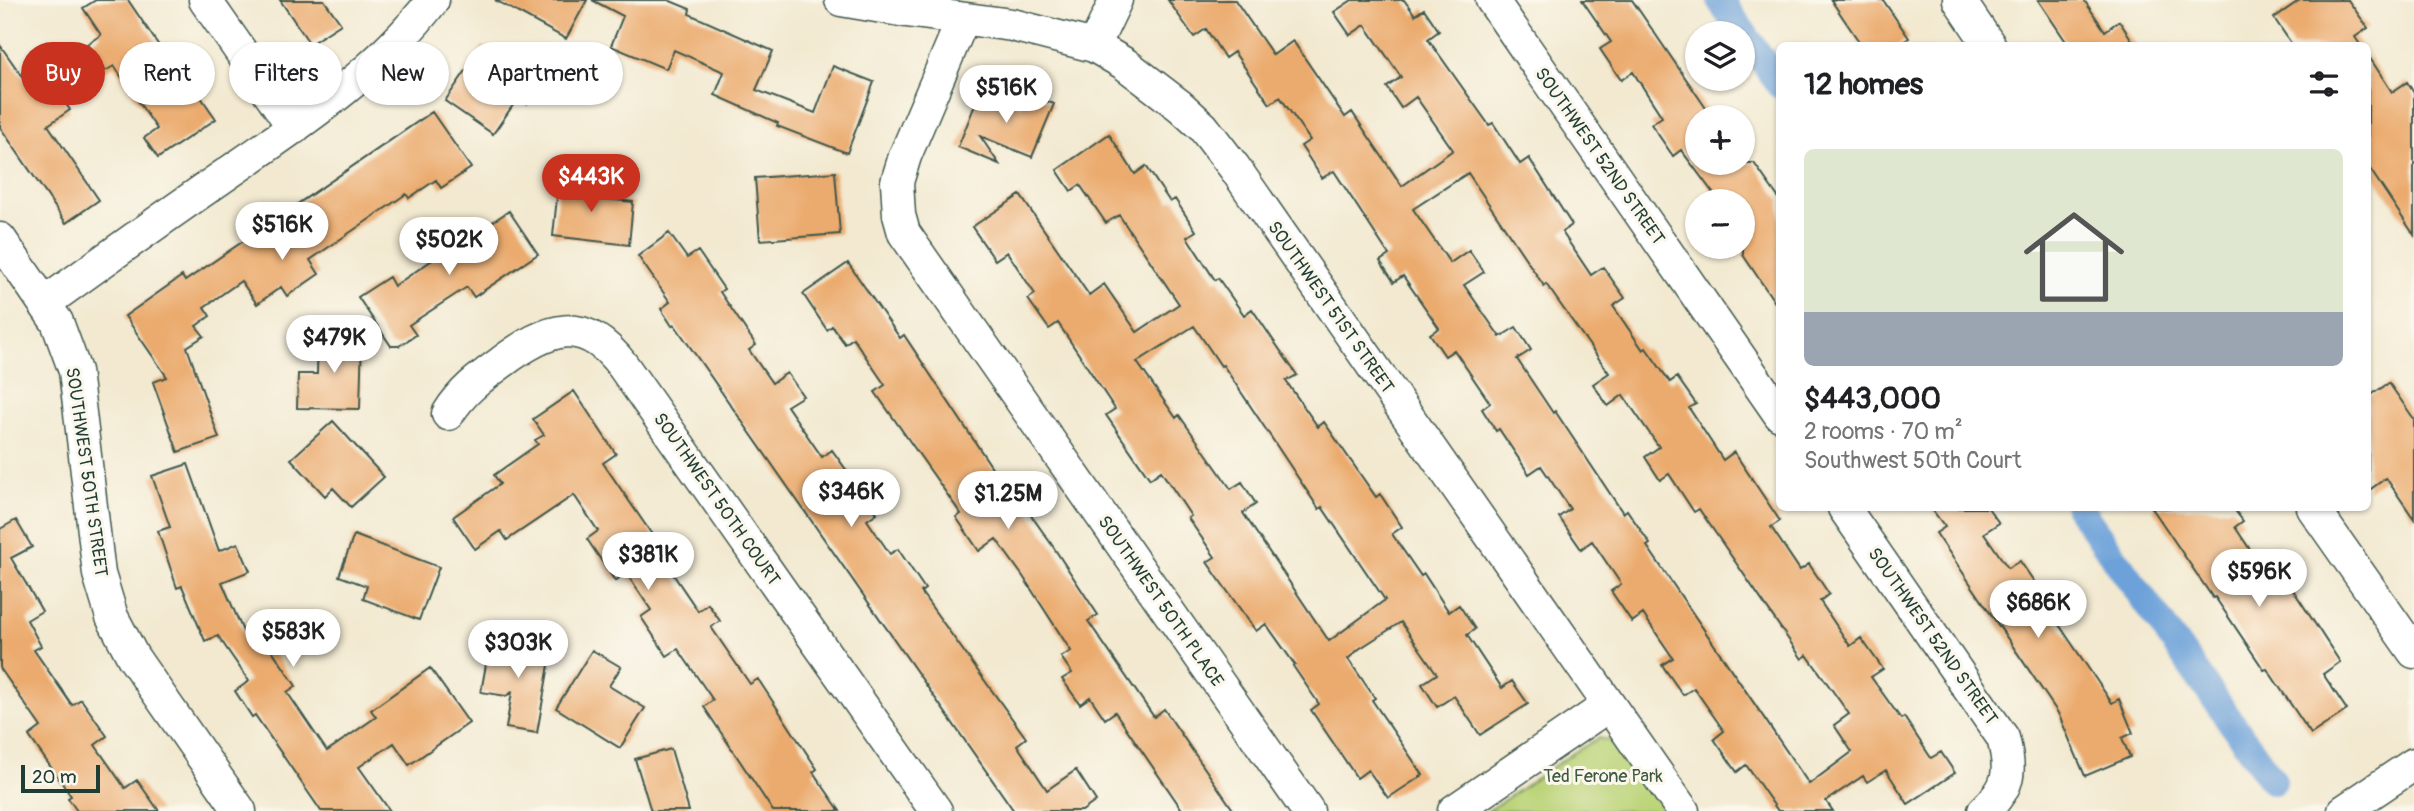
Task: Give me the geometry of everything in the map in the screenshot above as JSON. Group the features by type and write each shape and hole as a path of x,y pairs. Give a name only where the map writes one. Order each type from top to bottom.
{"street":[{"path":"205,0 294,128"},
{"path":"45,303 336,97 384,57 416,23 433,0"},
{"name":"SOUTHWEST 51ST STREET","path":"841,0 1012,26 1094,46 1150,82 1203,127 1683,811"},
{"path":"1094,46 1116,0"},
{"name":"SOUTHWEST 52ND STREET","path":"1492,0 1776,409"},
{"path":"1959,0 1987,42"},
{"name":"SOUTHWEST 50TH PLACE","path":"963,19 897,181 899,215 904,233 1308,811"},
{"name":"SOUTHWEST 50TH STREET","path":"0,239 57,322 75,371 99,574 112,617 133,657 240,811"},
{"name":"SOUTHWEST 50TH COURT","path":"448,415 458,397 470,384 532,341 549,333 565,331 581,332 598,339 623,366 936,811"},
{"name":"SOUTHWEST 52ND STREET","path":"1846,511 2003,738 2009,771 1998,797 1984,811"},
{"path":"2315,511 2414,652"},
{"path":"1454,811 1609,705"},
{"path":"2344,811 2414,764"}],"green space":[{"name":"Ted Ferone Park","path":"1599,738 1626,746 1670,811 1488,811 1573,753"}],"building":[{"path":"96,0 128,0 156,42 119,42 119,73 114,66 105,71 105,42 90,42 101,35 83,8"},
{"path":"280,0 324,0 341,24 313,42 309,42"},
{"path":"495,0 587,0 566,39"},
{"path":"592,0 668,0 690,9 689,14 773,51 756,90 815,113 833,66 874,82 847,153 777,126 778,123 715,95 724,72 674,50 666,69 623,51 623,42 613,42 623,16"},
{"path":"1168,0 1235,0 1273,55 1293,41 1345,117 1352,112 1402,186 1453,150 1416,97 1401,108 1387,87 1401,77 1365,25 1350,35 1334,12 1352,0 1404,0 1415,15 1424,9 1439,31 1428,39 1489,125 1493,123 1520,164 1529,158 1572,225 1562,232 1591,275 1603,267 1625,298 1613,306 1643,350 1646,348 1670,382 1677,377 1696,404 1689,408 1723,460 1734,452 1780,521 1771,527 1800,570 1809,564 1829,594 1820,601 1850,646 1861,638 1883,669 1871,677 1901,719 1904,717 1931,758 1941,752 1955,773 1908,804 1886,770 1867,782 1863,776 1826,801 1833,811 1778,811 1746,765 1737,772 1714,739 1724,731 1694,688 1683,695 1662,665 1673,658 1643,614 1632,622 1611,591 1621,584 1592,541 1581,549 1559,517 1570,509 1541,466 1529,474 1499,429 1496,431 1482,409 1490,403 1454,350 1445,356 1430,334 1439,328 1403,276 1394,282 1380,261 1389,255 1334,171 1322,178 1301,146 1310,140 1280,97 1270,104 1234,52 1225,58 1206,29 1194,37","holes":["1468,173 1544,286 1546,284 1609,373 1593,384 1608,406 1623,395 1659,447 1645,457 1660,480 1669,474 1694,512 1699,509 1802,659 1807,655 1849,714 1834,725 1852,752 1809,784 1647,546 1650,544 1627,510 1623,513 1517,359 1531,350 1516,327 1500,337 1464,285 1484,272 1469,250 1450,263 1413,209"]},
{"path":"1582,0 1632,0 1685,78 1685,91 1694,91 1704,105 1685,105 1685,155 1681,150 1673,156 1651,124 1662,117 1633,72 1621,80 1600,49 1611,42"},
{"path":"1831,0 1883,0 1909,38 1903,42 1859,42"},
{"path":"2038,0 2084,0 2105,31 2119,21 2133,42 2066,42"},
{"path":"2300,0 2348,0 2368,28 2355,37 2358,42 2290,42 2274,18"},
{"path":"0,45 21,75 21,105 67,105 70,110 48,125 99,200 66,223 0,127"},
{"path":"2371,60 2392,92 2407,82 2414,93 2414,235 2371,170"},
{"path":"463,75 463,105 513,105 493,134 449,104 449,95"},
{"path":"981,90 1021,106 1026,92 1054,104 1032,157 980,136 999,164 958,147"},
{"path":"141,105 206,105 216,119 158,158 144,138 157,129"},
{"path":"432,112 471,168 441,188 436,180 409,198 406,194 310,260 319,274 287,296 281,287 257,304 241,281 204,307 210,316 196,326 204,336 187,347 219,438 178,452 153,382 167,377 125,316 182,276 185,281"},
{"path":"1109,134 1135,174 1146,166 1170,202 1175,199 1196,231 1187,237 1215,280 1218,278 1244,315 1252,309 1297,375 1286,381 1318,427 1324,422 1376,497 1380,494 1402,527 1392,534 1421,576 1424,574 1449,612 1459,605 1475,629 1467,635 1502,688 1512,681 1528,704 1480,735 1454,696 1437,707 1422,684 1437,674 1401,622 1348,659 1375,698 1372,700 1423,775 1388,798 1368,770 1357,778 1311,710 1319,704 1293,666 1295,665 1266,624 1256,631 1207,562 1215,557 1188,518 1191,516 1161,471 1150,479 1106,415 1115,409 1058,323 1049,329 1028,299 1035,294 1007,252 995,260 972,227 1020,195 1089,295 1104,284 1137,332 1179,304 1119,215 1106,223 1080,185 1071,191 1057,170","holes":["1194,326 1221,366 1223,365 1319,509 1322,507 1385,600 1329,641 1243,513 1256,504 1242,482 1231,489 1179,415 1176,418 1137,362"]},
{"path":"1755,164 1776,194 1776,304 1746,259 1755,259 1755,189 1710,189 1700,175 1755,175"},
{"path":"835,172 840,234 760,240 755,178"},
{"path":"559,178 600,183 598,198 633,202 629,245 553,236"},
{"path":"509,211 538,254 474,297 467,287 409,325 416,335 399,346 391,346 358,297 389,277 394,286 444,252 440,246 464,229 470,237"},
{"path":"669,233 687,258 698,251 724,289 720,292 756,345 749,350 772,383 787,373 803,396 787,406 822,457 832,450 877,513 867,520 890,554 898,549 925,589 921,592 1026,738 1017,745 1047,790 1076,770 1096,801 1082,811 1014,811 661,309 670,302 638,256"},
{"path":"848,263 900,338 904,335 1003,484 1007,481 1052,545 1098,615 1088,621 1154,717 1164,709 1234,811 1183,811 1115,712 1105,719 1090,697 1080,704 1062,679 1072,673 1061,657 1071,651 1022,575 996,539 979,551 956,517 961,514 875,392 885,385 853,338 845,344 832,326 827,330 803,294"},
{"path":"318,334 362,335 360,409 297,408 298,374 317,374"},
{"path":"2389,383 2414,419 2414,519 2386,478 2371,489 2371,395"},
{"path":"574,391 616,454 603,463 662,549 658,552 698,611 708,604 720,621 711,627 750,684 758,679 817,769 813,772 840,811 773,811 704,707 713,700 678,649 667,656 641,617 651,610 626,573 615,581 587,539 598,531 574,495 507,540 501,531 475,549 453,517 500,484 494,475 538,444 535,440 544,435 533,419"},
{"path":"333,421 384,477 351,507 333,488 325,496 291,459"},
{"path":"188,464 219,551 238,543 250,571 222,582 248,643 261,634 296,686 287,692 327,751 376,717 371,710 430,668 469,723 409,765 394,743 359,767 390,811 321,811 255,715 252,717 235,691 249,681 218,636 205,641 182,586 177,588 158,531 170,527 152,476"},
{"path":"1933,511 1990,511 1999,523 1984,533 2008,568 2020,561 2048,602 2045,604 2112,703 2119,699 2133,733 2122,738 2130,757 2085,776 2058,713 1936,533 1945,527"},
{"path":"2154,511 2235,511 2243,521 2235,527 2269,578 2280,570 2340,662 2323,674 2347,710 2311,734 2267,669 2264,670 2215,597 2213,598"},
{"path":"16,520 32,547 11,558 42,611 27,620 41,646 34,650 72,705 81,699 107,736 95,745 125,788 137,780 159,811 77,811 68,798 71,796 29,736 41,727 0,668 0,529"},
{"path":"354,535 439,567 419,620 363,599 367,586 339,576"},
{"path":"491,637 552,648 537,733 506,728 512,692 506,696 481,692"},
{"path":"592,650 621,667 609,686 645,708 620,748 556,708"},
{"path":"671,749 689,811 651,811 635,759"}],"waterway":[{"path":"1720,0 1776,79"},
{"path":"2081,511 2273,781"}]}
